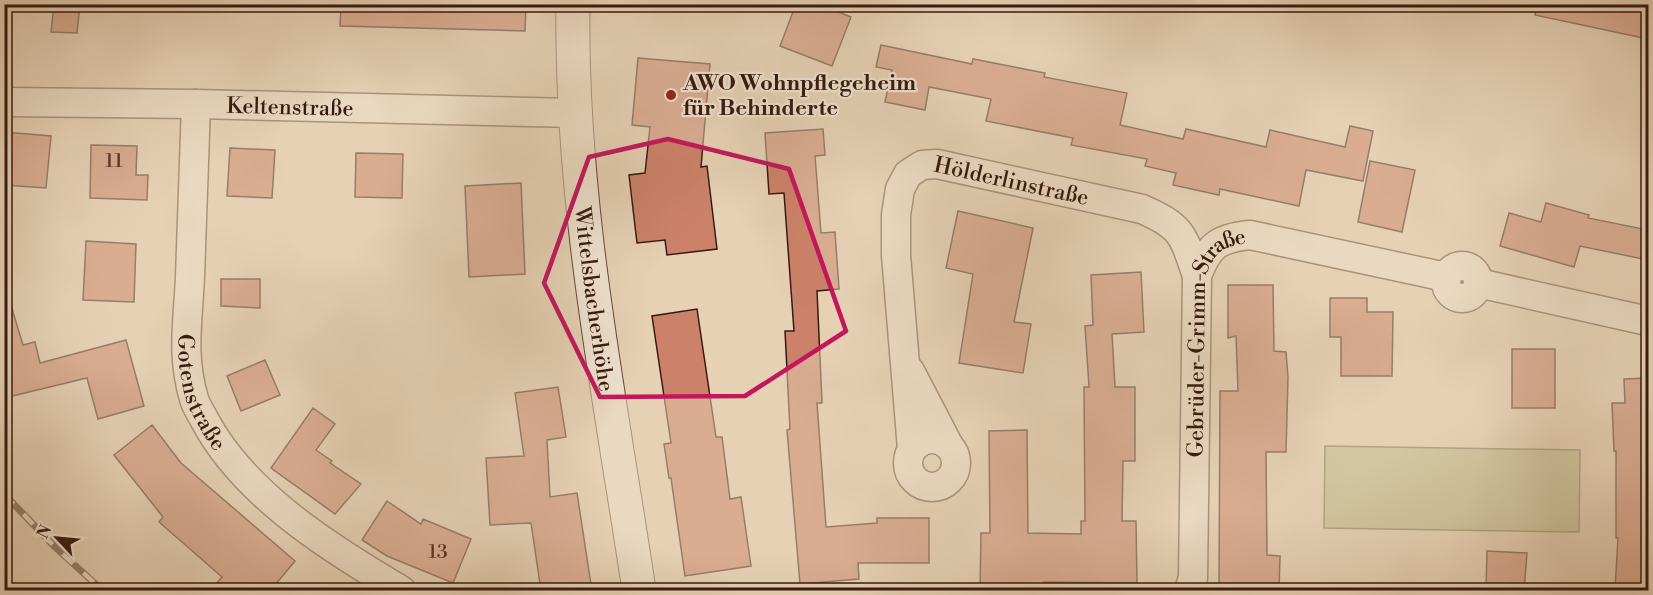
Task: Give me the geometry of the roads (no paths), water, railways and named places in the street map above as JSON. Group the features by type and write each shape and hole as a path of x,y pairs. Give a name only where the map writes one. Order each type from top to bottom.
{"street":[{"name":"Wittelsbacherhöhe","path":"573,4 575,113 584,212 598,324 639,591"},
{"name":"Keltenstraße","path":"4,102 575,113"},
{"name":"Gotenstraße","path":"196,104 185,353 195,401 210,431 228,456 263,494 342,555 401,591"},
{"name":"Hölderlinstraße","path":"905,361 956,459 956,468 948,480 936,487 922,485 912,476 908,463 912,449 896,255 896,215 900,189 908,174 922,165 937,164 1142,209 1166,220 1179,232 1197,276"},
{"name":"Gebrüder-Grimm-Straße","path":"1189,591 1193,578 1197,276 1204,256 1215,245 1231,236 1250,235 1446,277 1452,269 1464,265 1475,272 1478,283 1648,321"},
{"path":"912,449 928,439 941,441 950,446"}],"railway":[{"path":"4,494 55,547 102,590"}],"place":[{"name":"AWO Wohnpflegeheim für Behinderte","path":"671,95"}]}
